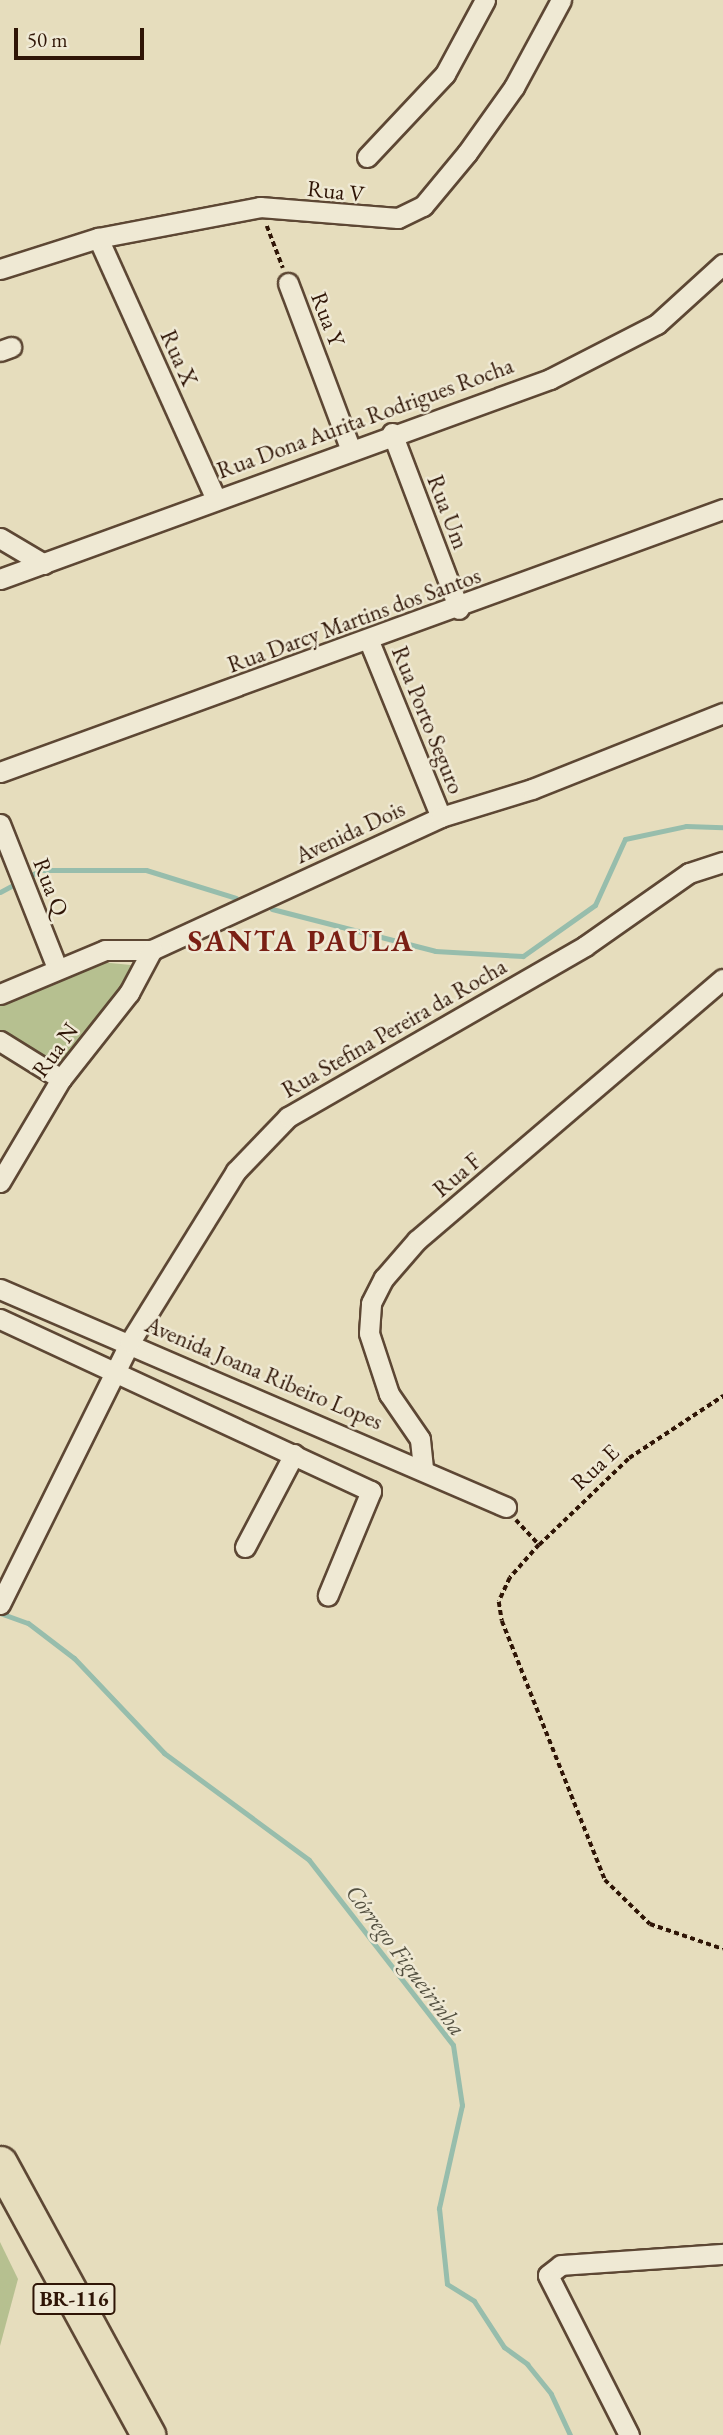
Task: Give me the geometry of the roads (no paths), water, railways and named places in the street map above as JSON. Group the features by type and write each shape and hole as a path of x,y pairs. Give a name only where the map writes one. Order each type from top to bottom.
{"highway":[{"name":"BR-116","path":"0,2163 148,2435"}],"street":[{"name":"Rua V","path":"367,157 445,74 485,0"},
{"name":"Rua V","path":"0,269 98,238 260,207 376,220 423,206 514,87 561,0"},
{"name":"Rua X","path":"98,238 215,497"},
{"name":"Rua Dona Aurita Rodrigues Rocha","path":"0,579 215,497 585,363 657,324 723,264"},
{"name":"Rua Y","path":"288,283 350,448"},
{"name":"Rua Um","path":"392,433 458,609"},
{"name":"Rua Darcy Martins dos Santos","path":"0,772 458,609 723,509"},
{"path":"0,538 44,564"},
{"name":"Rua Porto Seguro","path":"369,640 441,817"},
{"name":"Avenida Dois","path":"0,994 105,950 152,950 441,817 532,789 723,713"},
{"name":"Rua Q","path":"0,824 57,968"},
{"name":"Rua Stefina Pereira da Rocha","path":"1,1602 119,1373 130,1342 236,1171 289,1117 585,946 689,873 723,862"},
{"name":"Rua N","path":"0,1182 61,1079 129,993 152,950"},
{"name":"Rua F","path":"423,1468 420,1439 389,1394 369,1333 371,1303 384,1278 417,1240 723,979"},
{"path":"0,1041 61,1079"},
{"name":"Avenida Joana Ribeiro Lopes","path":"0,1289 423,1468 506,1507"},
{"path":"0,1320 371,1491 328,1595"},
{"path":"245,1547 294,1454"},
{"path":"629,2435 548,2275 561,2265 723,2255"}],"waterway":[{"path":"272,909 435,951 523,956 595,905 625,839 686,826 723,827"},
{"path":"0,892 41,870 146,870 236,898"},
{"name":"Córrego Figueirinha","path":"0,1613 28,1623 74,1658 164,1753 309,1860 453,2045 462,2105 439,2208 447,2284 474,2301 504,2347 527,2364 551,2394 570,2435"}],"district":[{"name":"SANTA PAULA","path":"301,941"}]}
